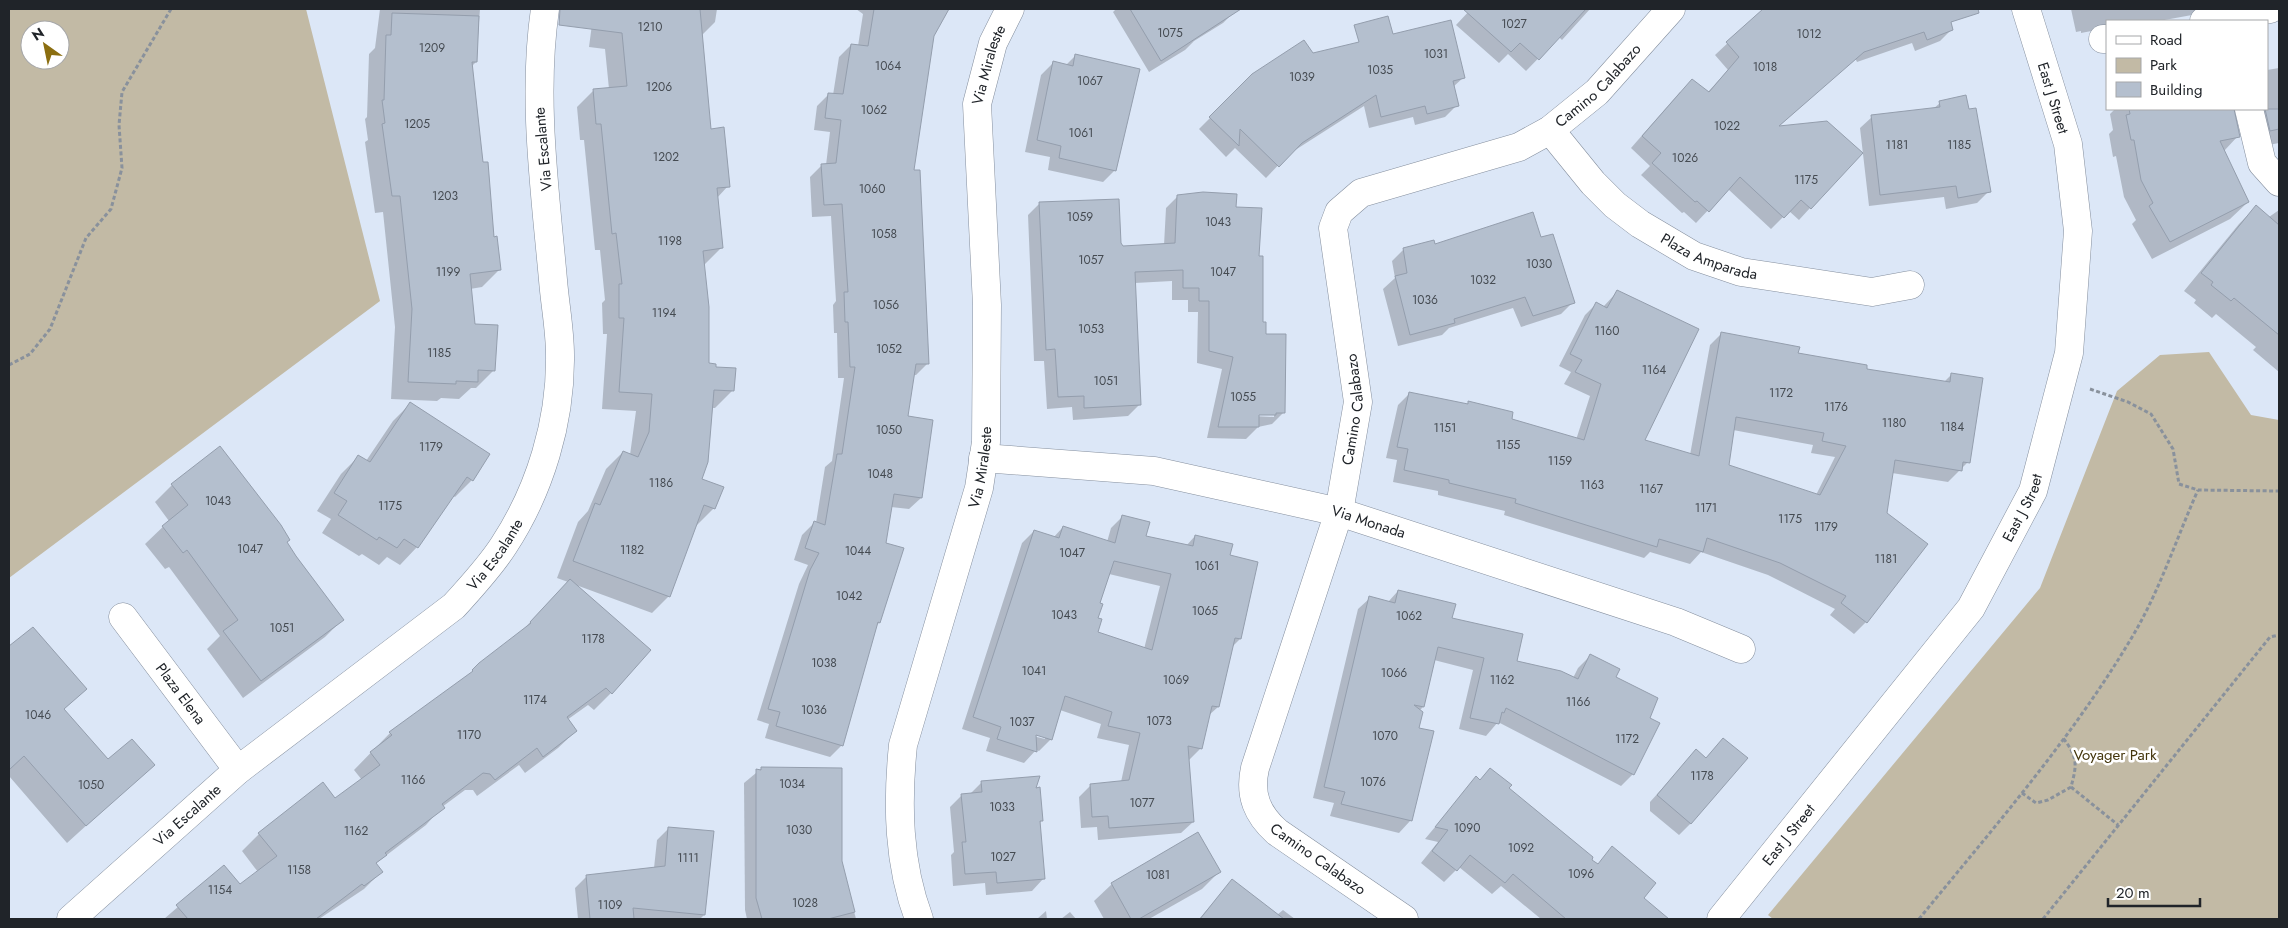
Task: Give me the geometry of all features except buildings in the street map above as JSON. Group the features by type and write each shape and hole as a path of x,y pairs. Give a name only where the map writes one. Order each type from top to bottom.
{"street":[{"name":"Via Escalante","path":"71,919 238,770 454,606 481,576 504,545 524,510 540,474 556,407 560,355 538,88 545,9"},
{"name":"Via Miraleste","path":"919,919 905,870 900,828 899,786 903,746 980,488 986,442 987,305 977,104 993,43 1010,9"},
{"name":"Camino Calabazo","path":"1404,919 1277,832 1266,822 1257,808 1253,796 1252,781 1255,768 1339,512 1358,402 1333,228 1339,212 1361,193 1519,147 1550,130 1597,92 1671,9"},
{"name":"East J Street","path":"1720,919 1971,608 2033,491 2070,353 2078,231 2068,144 2026,9"},
{"path":"2220,20 2270,9"},
{"path":"2249,110 2262,163 2279,182"},
{"name":"Plaza Amparada","path":"1550,130 1593,183 1615,205 1640,224 1694,256 1741,272 1872,292 1910,285"},
{"name":"Via Monada","path":"983,458 1154,471 1339,512 1676,622 1741,649"},
{"name":"Plaza Elena","path":"123,617 238,770"}],"path":[{"path":"9,365 30,354 50,329 86,238 111,210 122,168 119,125 122,92 171,9"},
{"path":"2089,389 2128,402 2151,414 2173,449 2179,484 2198,490 2279,491"},
{"path":"1919,919 2022,793 2097,691 2136,631 2167,566 2198,490"},
{"path":"2043,919 2270,637 2279,635"},
{"path":"2022,793 2036,804 2048,800 2071,787 2076,768 2073,751 2063,738"},
{"path":"2071,787 2118,825"}],"green space":[{"path":"9,9 306,9 380,301 9,578"},
{"name":"Voyager Park","path":"2209,352 2251,415 2279,420 2279,919 1773,919 1768,915 2040,588 2117,391 2160,355"}]}
